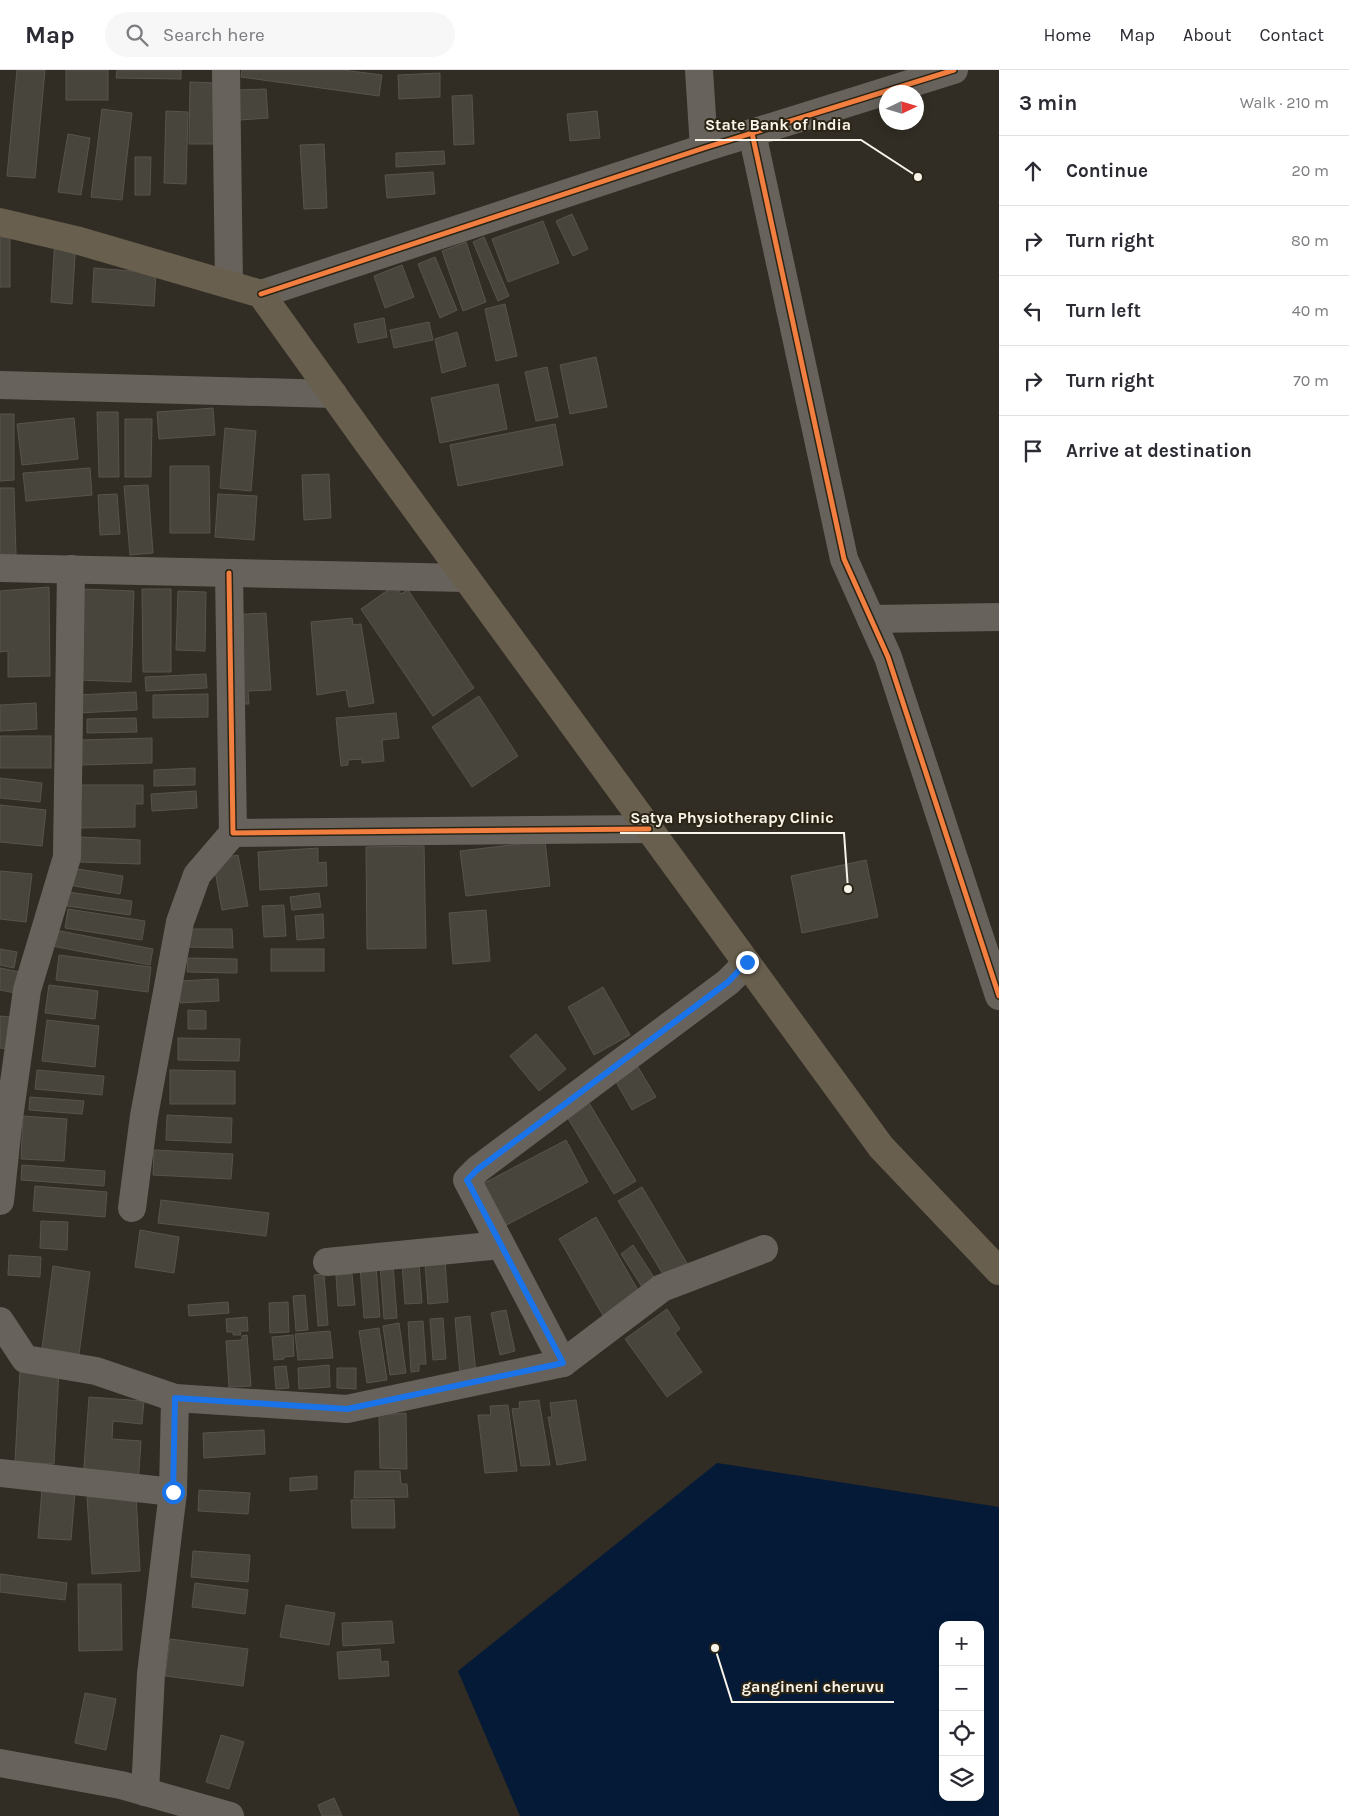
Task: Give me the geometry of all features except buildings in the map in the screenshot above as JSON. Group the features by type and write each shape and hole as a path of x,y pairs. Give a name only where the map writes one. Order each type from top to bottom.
{"highway":[{"path":"0,222 76,240 261,294 881,1147 999,1271"}],"street":[{"path":"226,70 229,284"},
{"path":"699,70 704,148"},
{"path":"261,294 704,148 954,70"},
{"path":"752,133 844,559 888,657 999,996"},
{"path":"0,386 333,394"},
{"path":"0,568 466,578"},
{"path":"0,1201 8,1125 27,990 67,857 71,569"},
{"path":"132,1208 146,1106 180,922 197,875 233,833 229,573"},
{"path":"871,619 999,618"},
{"path":"233,833 650,829"},
{"path":"563,1363 467,1180 478,1169 728,982 747,962"},
{"path":"327,1262 501,1245"},
{"path":"0,1321 25,1359 96,1371 175,1398 347,1409 563,1363 662,1288 764,1249"},
{"path":"145,1792 151,1674 173,1492 175,1398"},
{"path":"0,1473 173,1492"},
{"path":"0,1763 121,1785 230,1816"}],"water":[{"path":"717,1463 999,1507 999,1816 520,1816 458,1671"}],"cycle path":[{"path":"261,294 704,148 954,70"},
{"path":"752,133 844,559 888,657 999,996"},
{"path":"229,573 233,833 649,829"}],"place":[{"name":"State Bank of India","path":"918,177"},
{"name":"Satya Physiotherapy Clinic","path":"848,889"},
{"name":"gangineni cheruvu","path":"715,1648"}],"route":[{"path":"173,1492 175,1398 347,1409 563,1363 467,1180 478,1169 728,982 747,962"}]}
